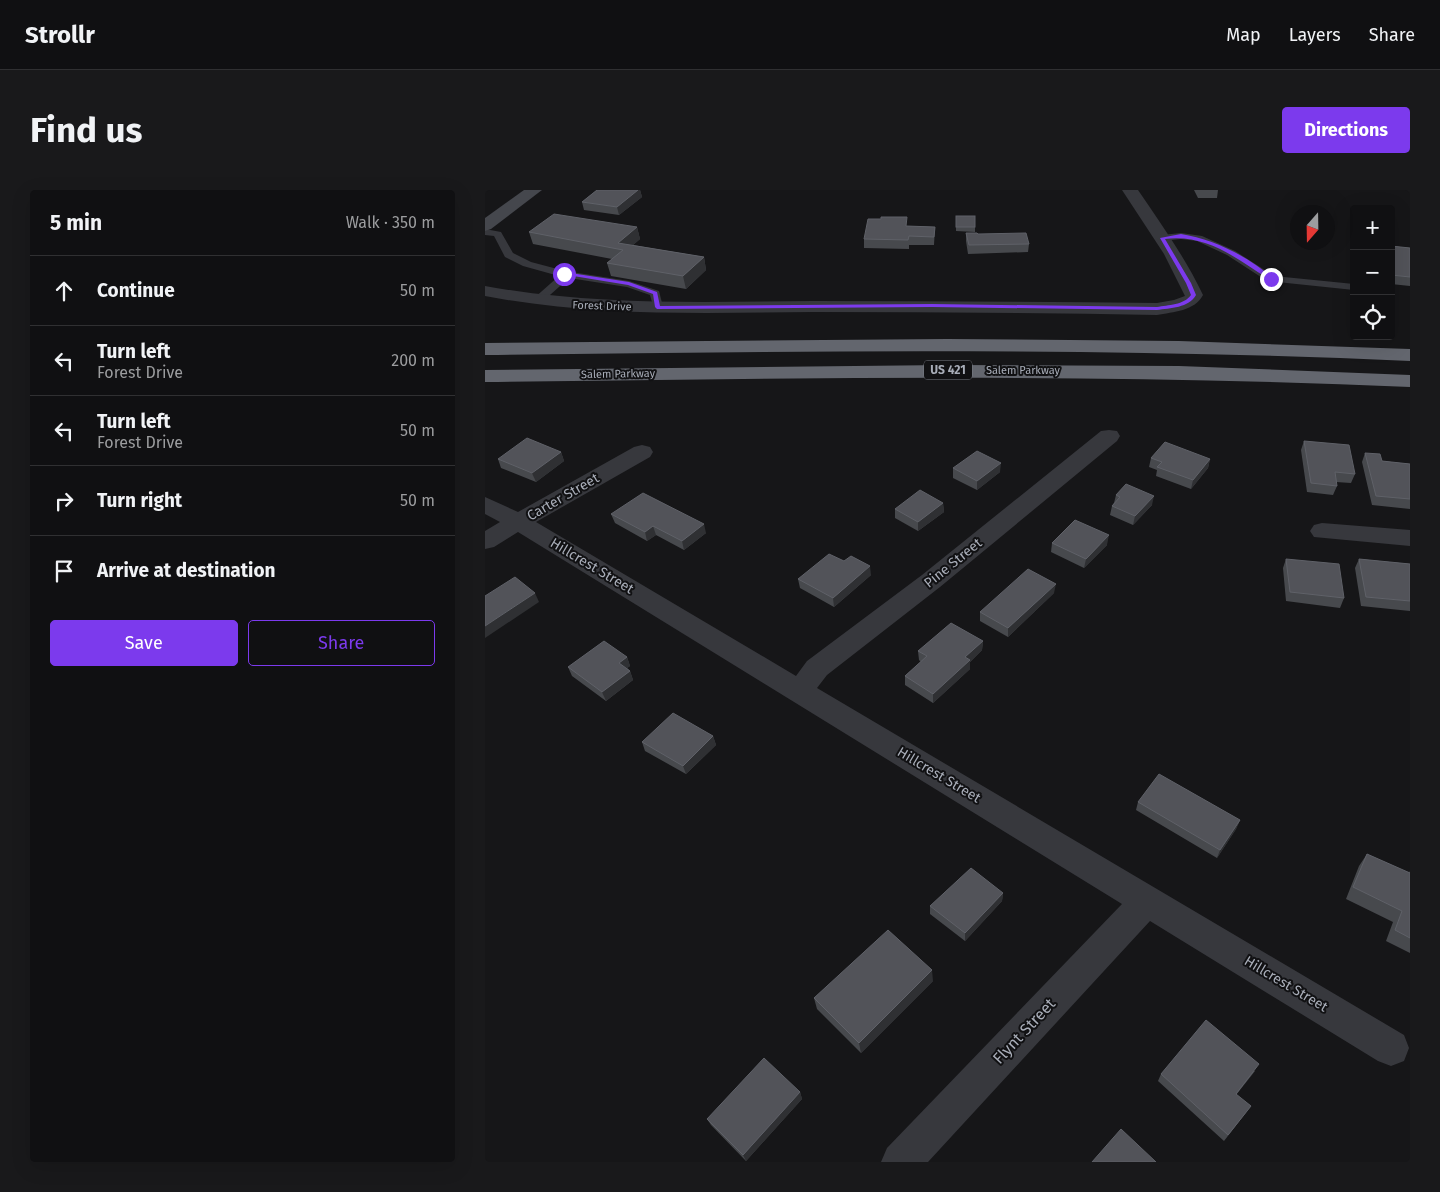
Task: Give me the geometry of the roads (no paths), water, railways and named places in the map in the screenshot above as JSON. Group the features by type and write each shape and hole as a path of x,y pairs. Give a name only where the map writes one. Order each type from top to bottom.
{"highway":[{"name":"Salem Parkway","path":"485,349 1001,343 1222,346 1410,355"},
{"name":"Salem Parkway","path":"485,376 1087,370 1229,373 1410,381"}],"main road":[{"path":"485,226 534,190"}],"street":[{"name":"Forest Drive","path":"485,291 537,301 593,306 932,306 1157,309 1172,307 1186,302 1194,295 1189,283 1130,190"},
{"name":"Pine Street","path":"800,691 817,668 931,581 1109,436"},
{"name":"Carter Street","path":"485,541 642,452"},
{"name":"Hillcrest Street","path":"485,504 519,522 1391,1048"},
{"path":"1322,530 1410,538"},
{"name":"Flynt Street","path":"901,1162 1148,900"}],"lane":[{"path":"485,232 498,234 509,255 527,264 567,274 629,284 655,294 657,307"},
{"path":"1162,238 1181,236 1199,238 1231,253 1271,279 1350,287"},
{"path":"537,301 567,274"}]}
